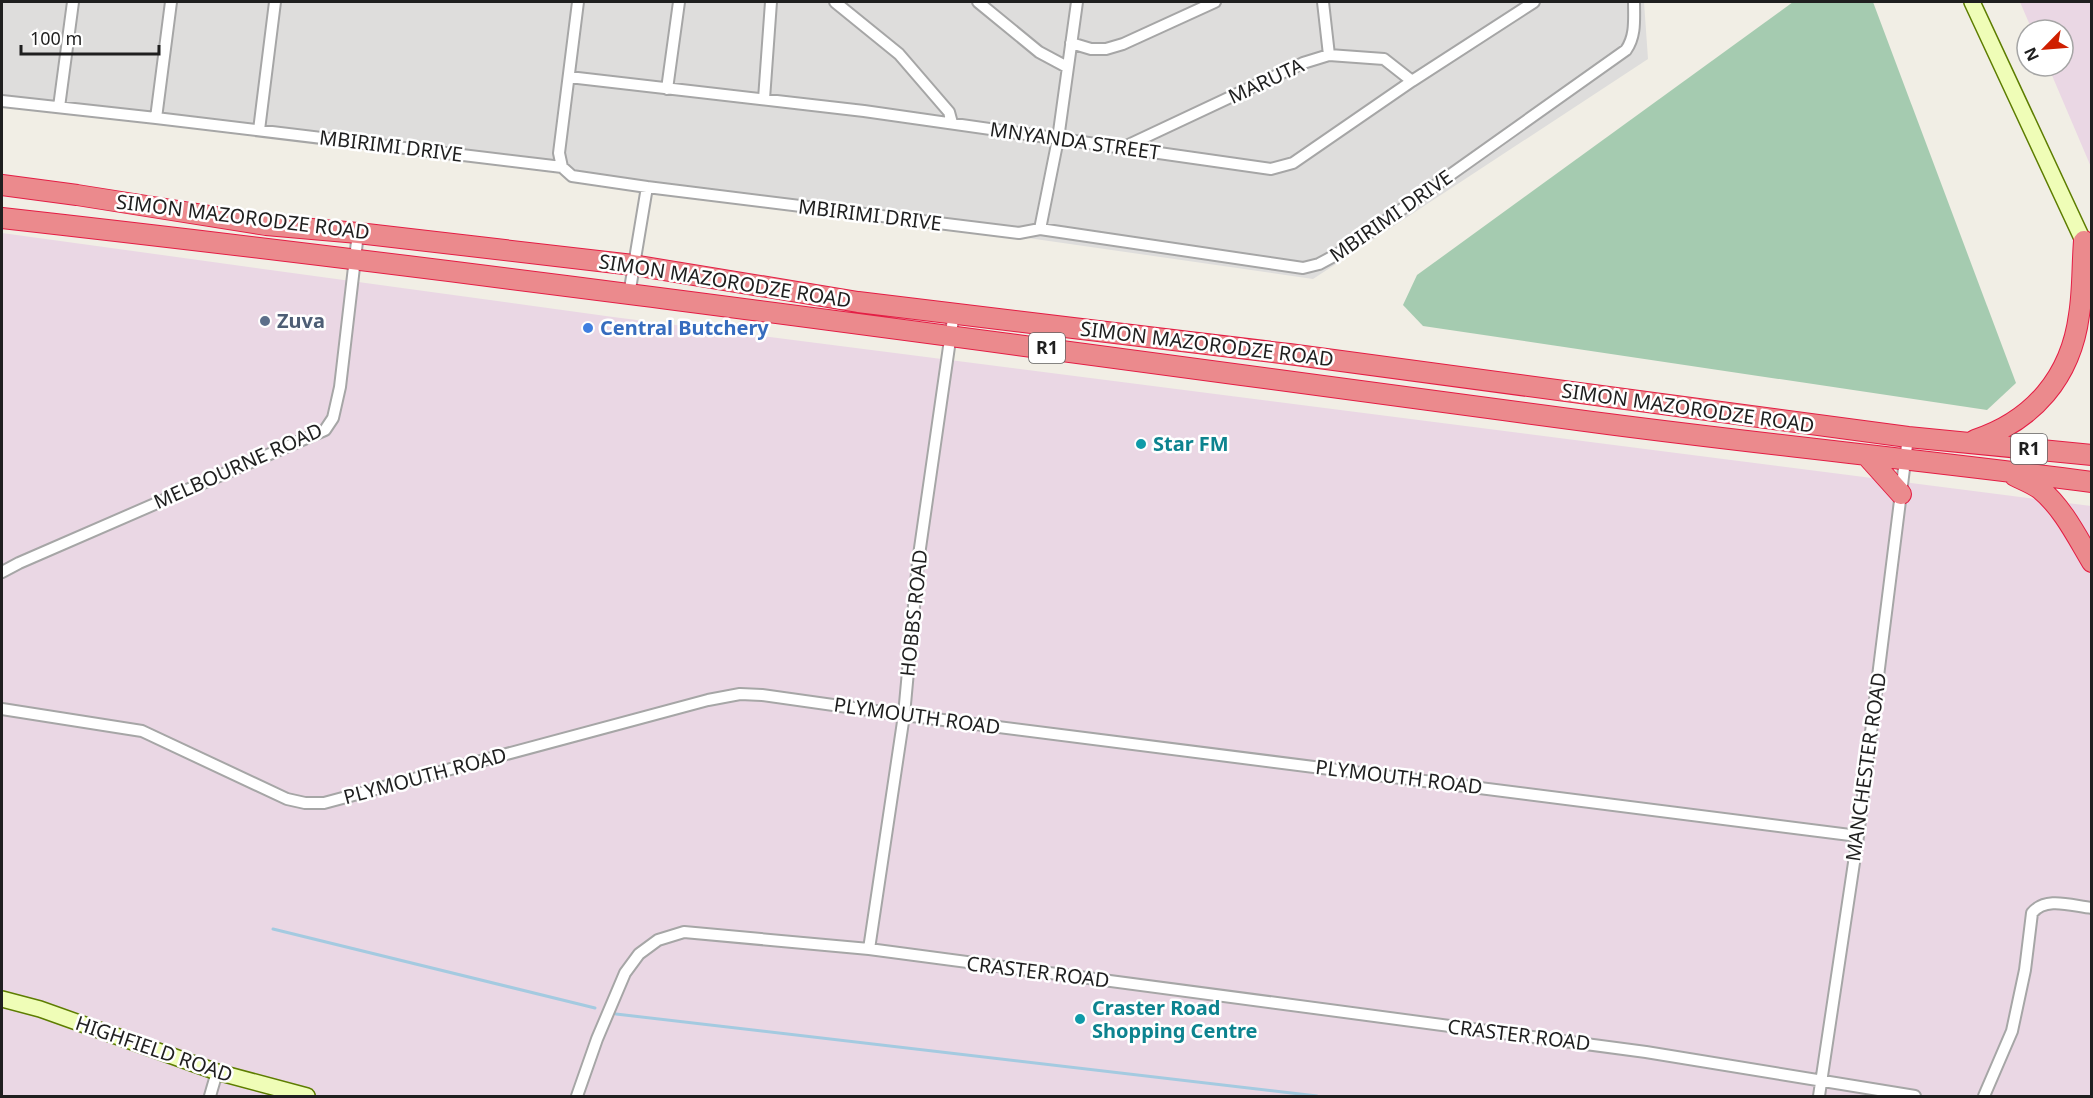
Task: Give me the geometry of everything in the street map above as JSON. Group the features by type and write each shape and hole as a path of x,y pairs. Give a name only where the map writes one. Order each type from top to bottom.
{"highway":[{"name":"SIMON MAZORODZE ROAD","path":"2,186 77,195 266,225 358,233 633,265 858,302 1289,354 1908,437 2091,455"},
{"name":"SIMON MAZORODZE ROAD","path":"2,218 951,336 1600,423 2091,482"},
{"path":"266,225 296,239 338,247 354,260"},
{"path":"1966,442 1996,433 2013,423 2031,411 2053,385 2070,350 2079,318 2084,241"},
{"path":"858,302 890,318 933,323 943,328 951,336"},
{"path":"1822,426 1852,443 1896,449 1904,460"},
{"path":"1966,442 1989,456 2091,469"},
{"path":"1866,455 1901,494"},
{"path":"2002,470 2039,488 2050,499 2064,516 2091,562"}],"street":[{"path":"58,107 73,2"},
{"path":"156,118 171,2"},
{"path":"259,130 275,2"},
{"path":"562,167 559,153 578,2"},
{"path":"667,89 679,2"},
{"path":"764,99 771,2"},
{"path":"835,2 899,54 949,112 951,123"},
{"path":"978,2 1038,52 1067,67"},
{"path":"1040,229 1058,139 1077,2"},
{"path":"1071,43 1091,49 1106,49 1123,44 1215,2"},
{"path":"1323,2 1329,55"},
{"name":"MNYANDA STREET","path":"569,77 951,123 1271,169 1293,163 1412,81 1534,2"},
{"name":"MBIRIMI DRIVE","path":"2,101 562,167 573,176 647,187 1019,233 1040,229 1303,268 1319,264 1343,250 1626,50 1634,32 1634,2"},
{"path":"1972,2 2084,241 2091,262"},
{"name":"MARUTA","path":"1122,148 1303,63 1329,55 1384,59 1412,81"},
{"path":"629,295 647,187"},
{"name":"MELBOURNE ROAD","path":"2,572 325,430 333,418 340,387 358,233"},
{"name":"HOBBS ROAD","path":"869,950 904,714 918,562 954,312"},
{"name":"MANCHESTER ROAD","path":"1819,1096 1858,836 1908,437"},
{"name":"PLYMOUTH ROAD","path":"2,709 142,731 287,799 305,803 324,804 708,700 741,694 1858,836"},
{"path":"1984,1096 2012,1030 2025,970 2032,913 2037,907 2046,903 2091,908"},
{"name":"CRASTER ROAD","path":"577,1096 597,1039 625,974 639,954 658,940 684,932 869,950 1646,1052 1916,1096"},
{"name":"HIGHFIELD ROAD","path":"2,999 40,1009 217,1072 307,1096"},
{"path":"210,1096 217,1072"}],"shaded area":[{"path":"2,2 1644,2 1648,59 1313,279 536,167 2,107"},
{"path":"2020,2 2091,2 2091,167 2053,78 2075,78 2075,18 2027,18"},
{"path":"2,233 613,317 2091,506 2091,1096 2,1096"}],"green space":[{"path":"1793,2 1873,2 2016,383 1987,410 1423,326 1403,305 1417,275"}],"waterway":[{"path":"273,929 595,1008"},
{"path":"616,1014 1317,1096"}],"place":[{"name":"Zuva","path":"265,321"},
{"name":"Central Butchery","path":"588,328"},
{"name":"Star FM","path":"1141,444"},
{"name":"Craster Road Shopping Centre","path":"1080,1019"}]}
